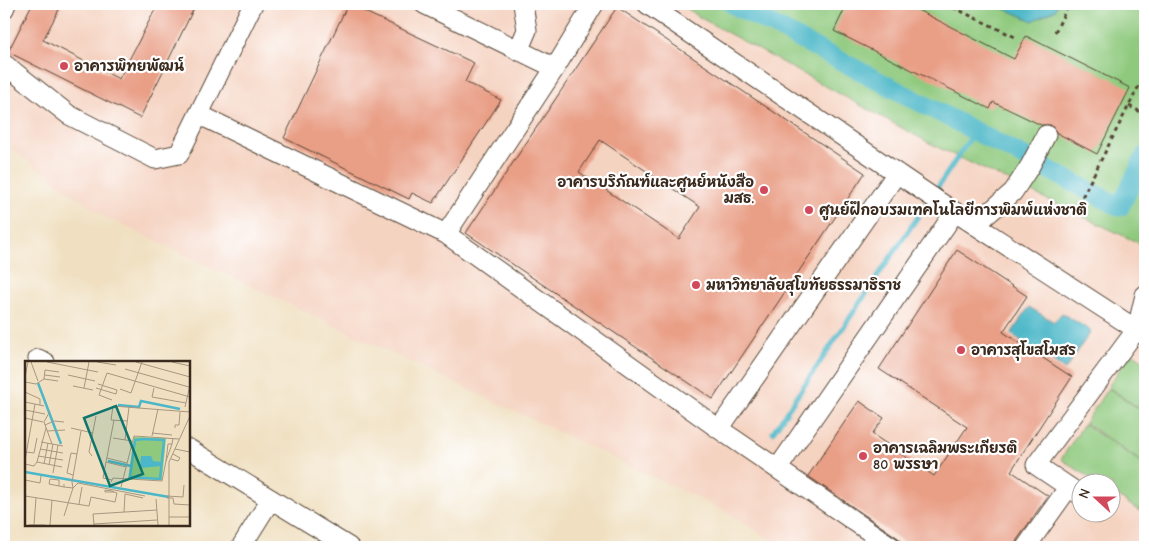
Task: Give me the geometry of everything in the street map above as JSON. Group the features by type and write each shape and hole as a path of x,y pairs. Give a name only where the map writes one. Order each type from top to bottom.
{"street":[{"path":"4,9 6,4"},
{"path":"4,64 69,115 155,159 179,154 200,115 253,4"},
{"path":"424,4 555,68"},
{"path":"518,50 527,30 524,4"},
{"path":"446,234 555,68 594,4"},
{"path":"647,4 938,201 1141,332"},
{"path":"200,115 446,234 719,429 892,547"},
{"path":"975,225 1013,192 1030,166 1042,142"},
{"path":"719,429 897,173"},
{"path":"778,468 955,212"},
{"path":"1072,490 1036,465 1141,332 1145,295"},
{"path":"190,450 349,547"},
{"path":"1026,547 1072,495"},
{"path":"241,547 271,499"}],"path":[{"path":"946,4 1015,37"},
{"path":"1055,32 1069,4"},
{"path":"1075,211 1145,74"},
{"path":"1129,106 1145,114"}],"shaded area":[{"name":"มหาวิทยาลัยสุโขทัยธรรมาธิราช","path":"4,4 1145,4 1145,547 782,547 725,511 103,216 4,144"}],"green space":[{"path":"681,4 1145,4 1145,246 935,146 699,17"},
{"path":"1131,352 1145,362 1145,412 1108,387"},
{"path":"1108,388 1145,413 1145,464 1085,423"},
{"path":"1084,424 1145,465 1145,501 1139,511 1122,499 1122,474 1084,474 1061,459"}],"water":[{"path":"994,4 1058,4 1055,10 1033,21"},
{"path":"1029,307 1054,322 1062,313 1091,331 1065,370 1011,334"}],"building":[{"name":"อาคารพิทยพัฒน์","path":"32,4 62,4 43,40 119,79 158,4 196,4 140,118 8,52"},
{"path":"348,4 474,63 465,82 501,100 433,203 412,193 409,199 284,138"},
{"path":"847,4 906,4 1014,59 1026,36 1130,88 1097,154 1057,133 1051,125 1041,125 993,102 990,109 834,31"},
{"name":"อาคารบริภัณฑ์และศูนย์หนังสือ มสธ.","path":"617,7 865,173 713,399 466,233","holes":["600,140 700,207 679,239 579,172"]},
{"path":"957,250 1027,296 1003,332 1072,377 1011,471 1048,496 1017,540 1015,547 908,547 898,538 808,476 859,401 884,418 872,434 934,476 967,427 879,369"}],"waterway":[{"path":"732,4 1120,207 1145,156"},
{"path":"934,193 975,131"},
{"path":"773,432 929,200"}],"place":[{"name":"อาคารพิทยพัฒน์","path":"64,66"},
{"name":"อาคารบริภัณฑ์และศูนย์หนังสือ มสธ.","path":"764,190"},
{"name":"ศูนย์ฝึกอบรมเทคโนโลยีการพิมพ์แห่งชาติ","path":"809,210"},
{"name":"มหาวิทยาลัยสุโขทัยธรรมาธิราช","path":"696,285"},
{"name":"อาคารสุโขสโมสร","path":"961,350"},
{"name":"อาคารเฉลิมพระเกียรติ 80 พรรษา","path":"863,456"}]}
